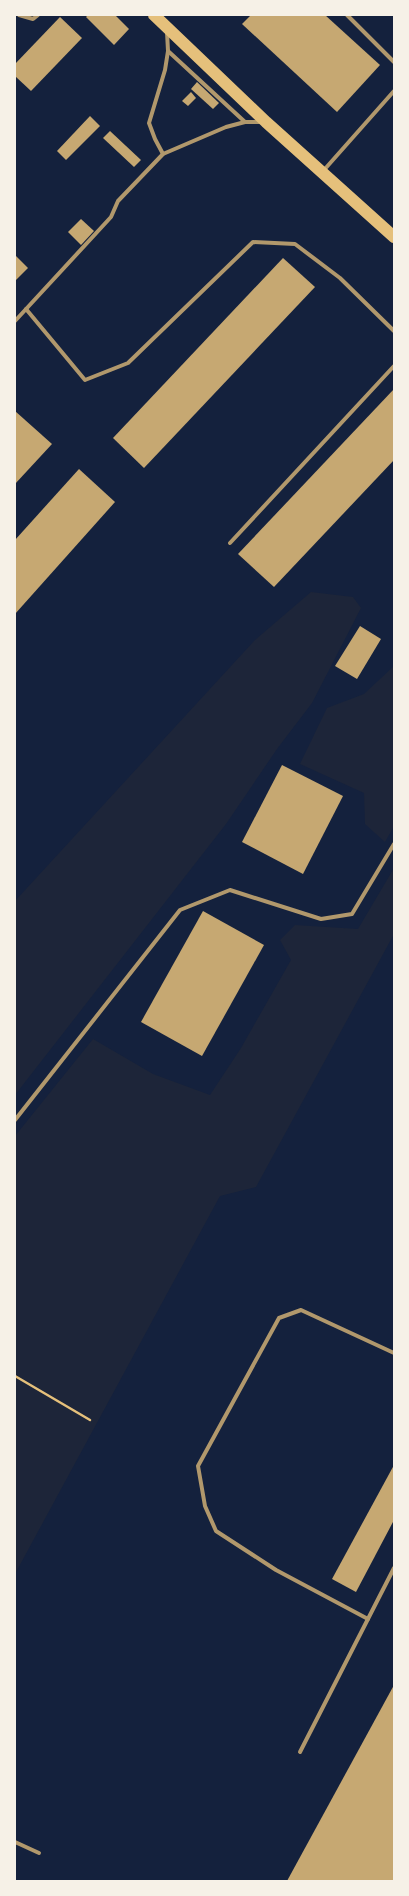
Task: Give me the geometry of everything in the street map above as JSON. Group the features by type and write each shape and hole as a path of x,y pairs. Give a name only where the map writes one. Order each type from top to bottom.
{"highway":[{"path":"154,15 266,122 394,237"}],"lane":[{"path":"19,15 33,19 38,15"},
{"path":"347,15 394,62"},
{"path":"163,154 155,139 150,123 165,70 168,52 167,27"},
{"path":"168,52 245,122"},
{"path":"322,171 394,91"},
{"path":"15,321 111,217 118,201 163,154 226,127 245,122 266,122"},
{"path":"26,309 85,380 128,363 253,242 295,244 340,278 394,331"},
{"path":"230,543 394,366"},
{"path":"15,1120 180,910 230,890 321,919 352,914 394,844"},
{"path":"368,1619 276,1570 216,1531 205,1506 198,1466 279,1318 301,1310 394,1353"},
{"path":"300,1752 394,1568"},
{"path":"15,1842 38,1853"}],"path":[{"path":"15,1376 90,1420"}],"shaded area":[{"path":"311,592 353,597 361,608 312,703 277,749 226,824 15,1095 15,901 255,640"},
{"path":"394,666 394,826 385,842 365,824 364,793 300,764 327,708 364,694"},
{"path":"394,868 394,934 256,1187 220,1196 15,1574 15,1136 93,1039 153,1074 210,1095 241,1048 291,960 280,940 295,925 358,929"}],"building":[{"path":"88,15 115,15 129,29 114,45 86,17"},
{"path":"251,15 325,15 380,65 337,112 242,24"},
{"path":"60,17 82,38 31,91 15,76 15,64"},
{"path":"197,82 219,103 213,109 191,89"},
{"path":"191,92 196,98 188,106 182,101"},
{"path":"90,116 100,126 66,160 57,151"},
{"path":"110,131 141,160 134,167 103,138"},
{"path":"81,219 94,231 81,245 68,232"},
{"path":"15,255 28,268 15,281"},
{"path":"283,258 315,287 144,468 113,438"},
{"path":"394,389 394,460 274,587 238,554"},
{"path":"15,411 52,444 15,484"},
{"path":"79,469 115,502 15,614 15,540"},
{"path":"360,626 381,639 357,679 335,666"},
{"path":"282,765 343,796 303,874 242,842"},
{"path":"203,911 264,945 202,1056 141,1022"},
{"path":"394,1465 394,1520 356,1592 332,1579"},
{"path":"394,1685 394,1881 287,1881"}]}
